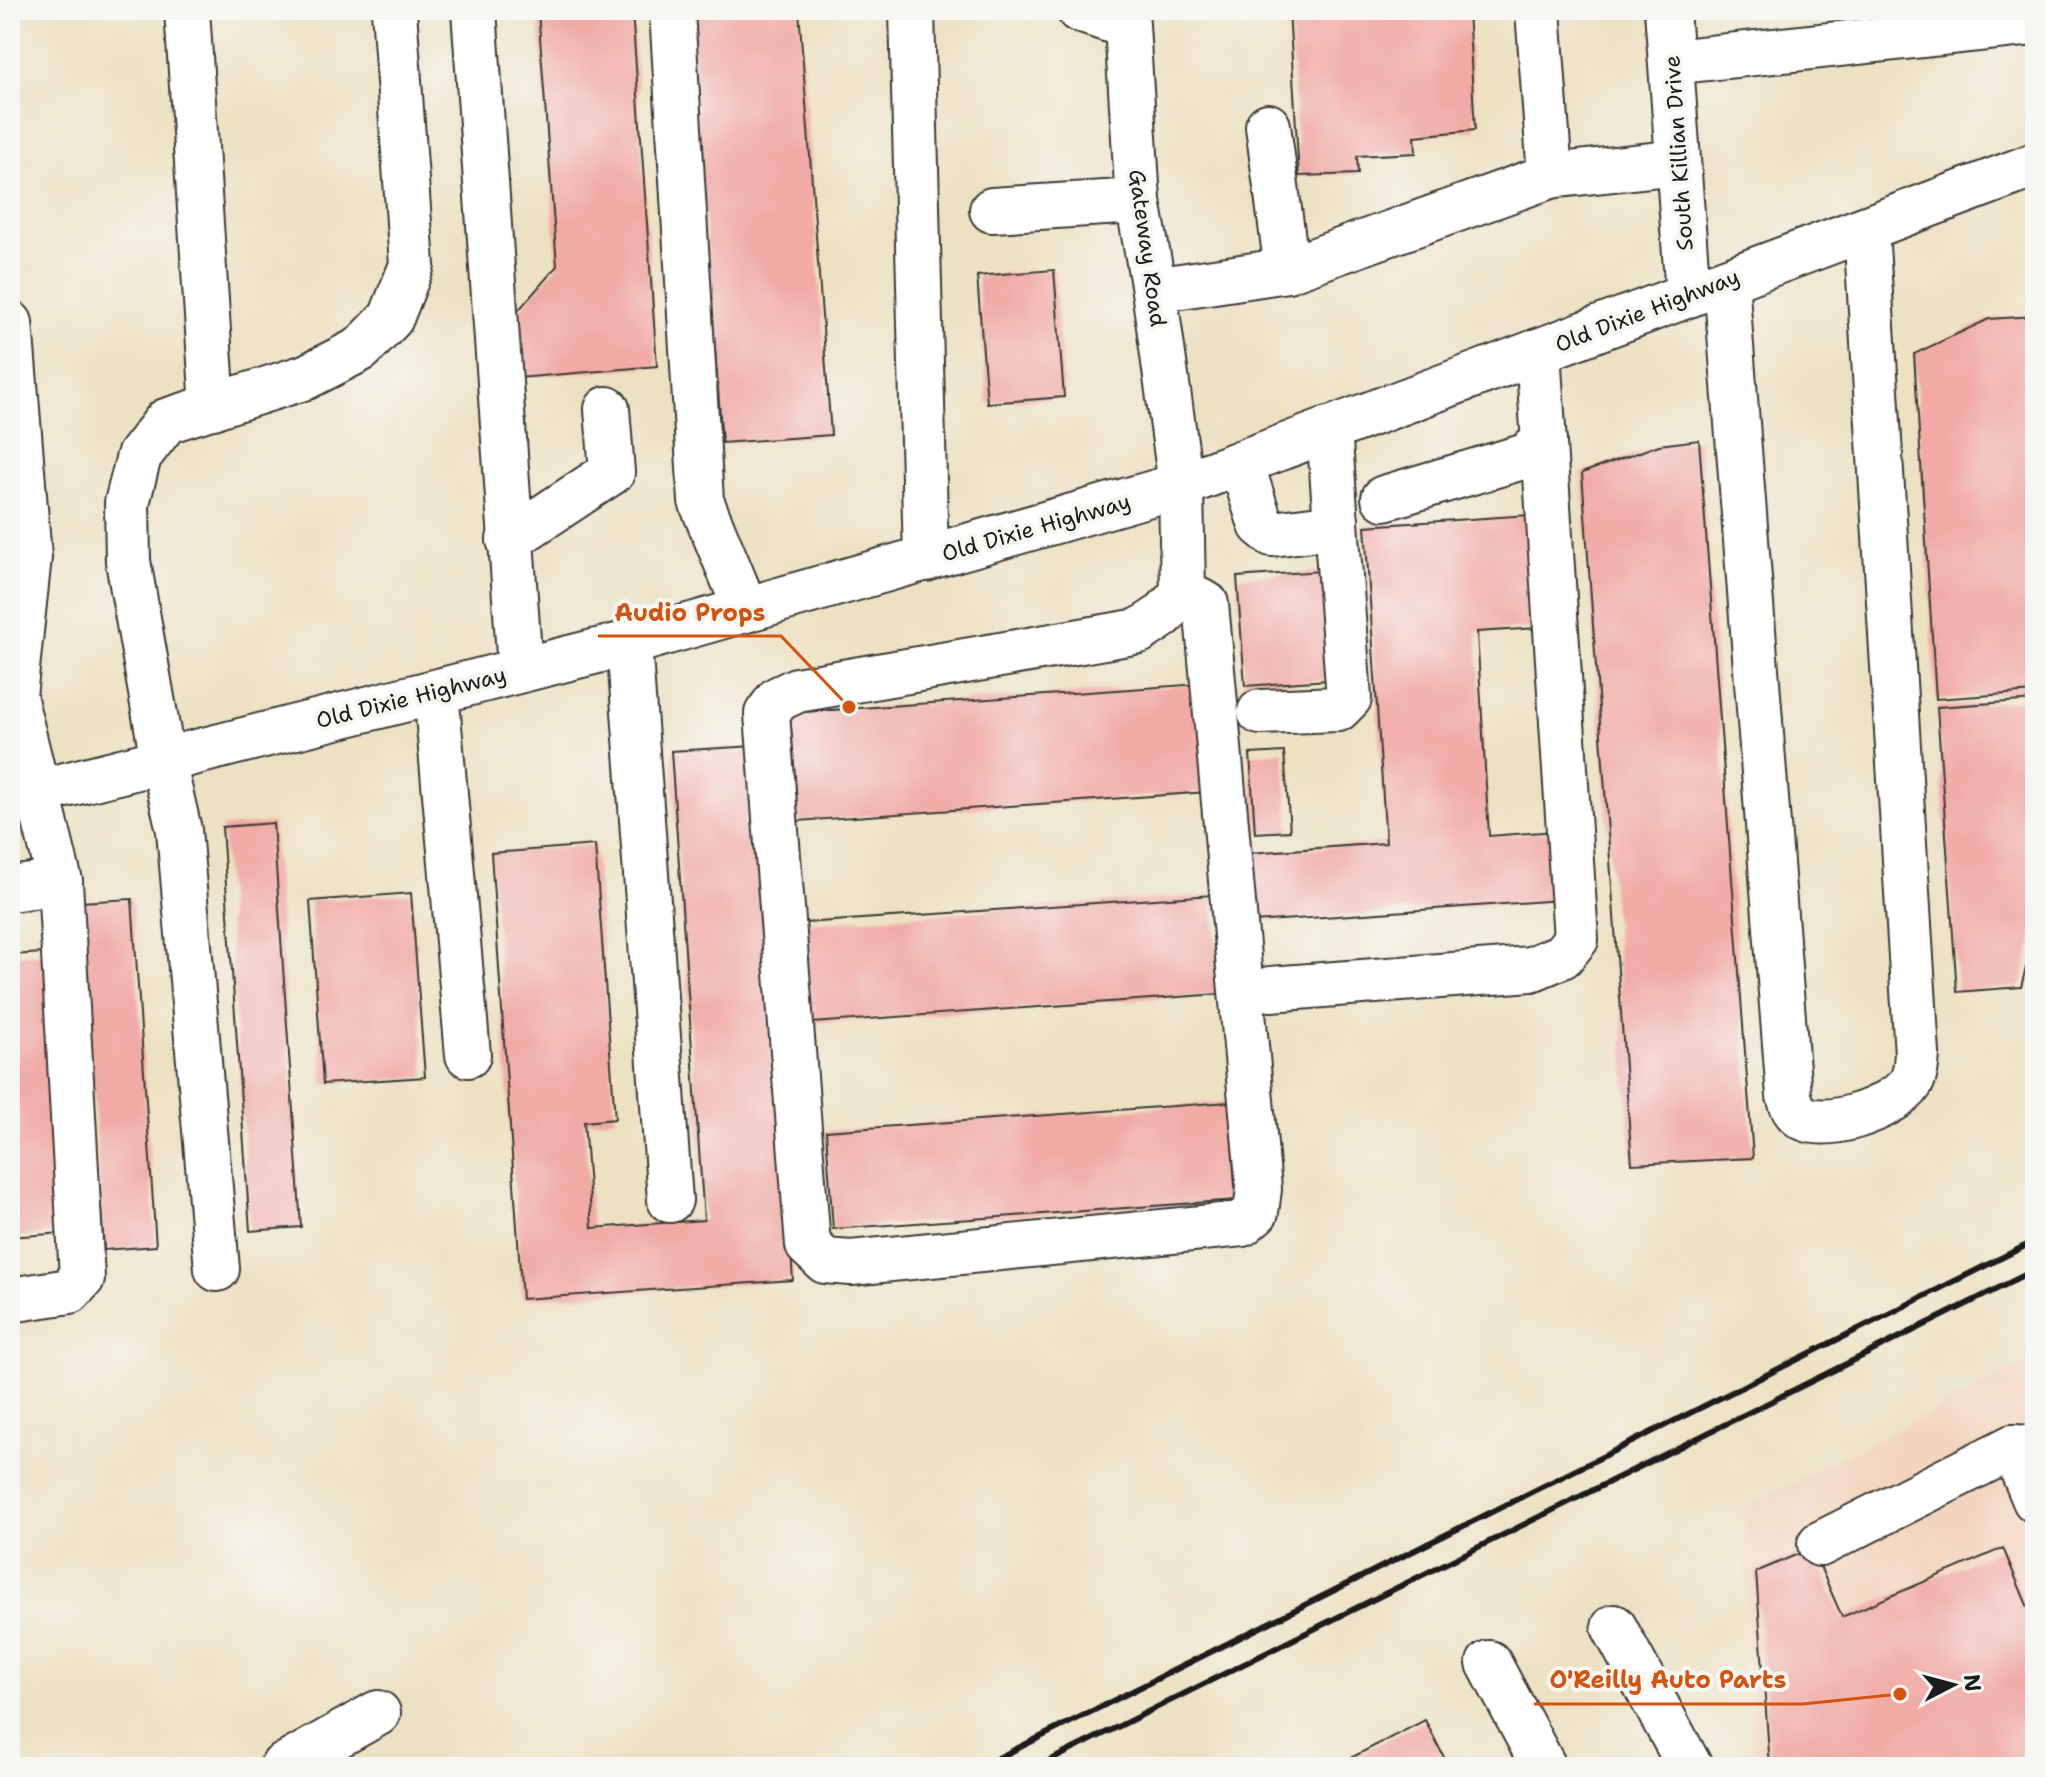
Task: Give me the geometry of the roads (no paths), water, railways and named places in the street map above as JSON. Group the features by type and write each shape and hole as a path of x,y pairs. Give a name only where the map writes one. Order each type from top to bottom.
{"street":[{"path":"187,10 213,407"},
{"path":"217,1269 179,830 163,761 128,561 127,503 139,456 166,421 306,377 361,349 391,318 412,265 394,10"},
{"path":"474,10 520,669"},
{"path":"672,10 701,501 746,610"},
{"path":"912,10 926,559"},
{"path":"1079,10 1126,18"},
{"path":"1538,10 1550,176"},
{"name":"South Killian Drive","path":"1667,10 1678,162 1707,288 1789,1096 1795,1111 1806,1119 1850,1119 1882,1107 1904,1091 1916,1071 1866,229"},
{"name":"Gateway Road","path":"1126,18 1138,201 1154,290 1181,485 1183,593"},
{"path":"1671,62 2035,23"},
{"path":"1268,126 1287,270"},
{"path":"1154,290 1287,270 1550,176 1678,162"},
{"name":"Old Dixie Highway","path":"23,796 629,643 1181,485 2035,165"},
{"path":"992,210 1138,201"},
{"path":"10,323 29,557 12,697 23,796 60,882 82,1278 70,1291 10,1300"},
{"path":"1271,989 1531,969 1562,956 1576,939 1538,351"},
{"path":"509,540 612,472 607,409"},
{"path":"1260,712 1338,709 1349,698 1329,429"},
{"path":"1384,498 1526,456 1544,442"},
{"path":"1241,463 1261,525 1272,534 1328,527 1336,521"},
{"path":"1183,593 1206,604 1259,1189 1256,1212 1242,1224 851,1263 825,1261 808,1245 767,714 778,699 797,690 1139,631 1162,616 1183,593"},
{"path":"629,643 670,1200"},
{"path":"436,692 468,1055"},
{"path":"10,889 60,882"},
{"path":"1820,1544 2024,1448 2035,1500"},
{"path":"1614,1627 1690,1767"},
{"path":"1489,1663 1544,1767"},
{"path":"282,1767 378,1713"}],"railway":[{"path":"980,1767 2035,1241"},
{"path":"1037,1767 2035,1270"}],"place":[{"name":"Audio Props","path":"849,707"},
{"name":"O'Reilly Auto Parts","path":"1900,1694"}]}
